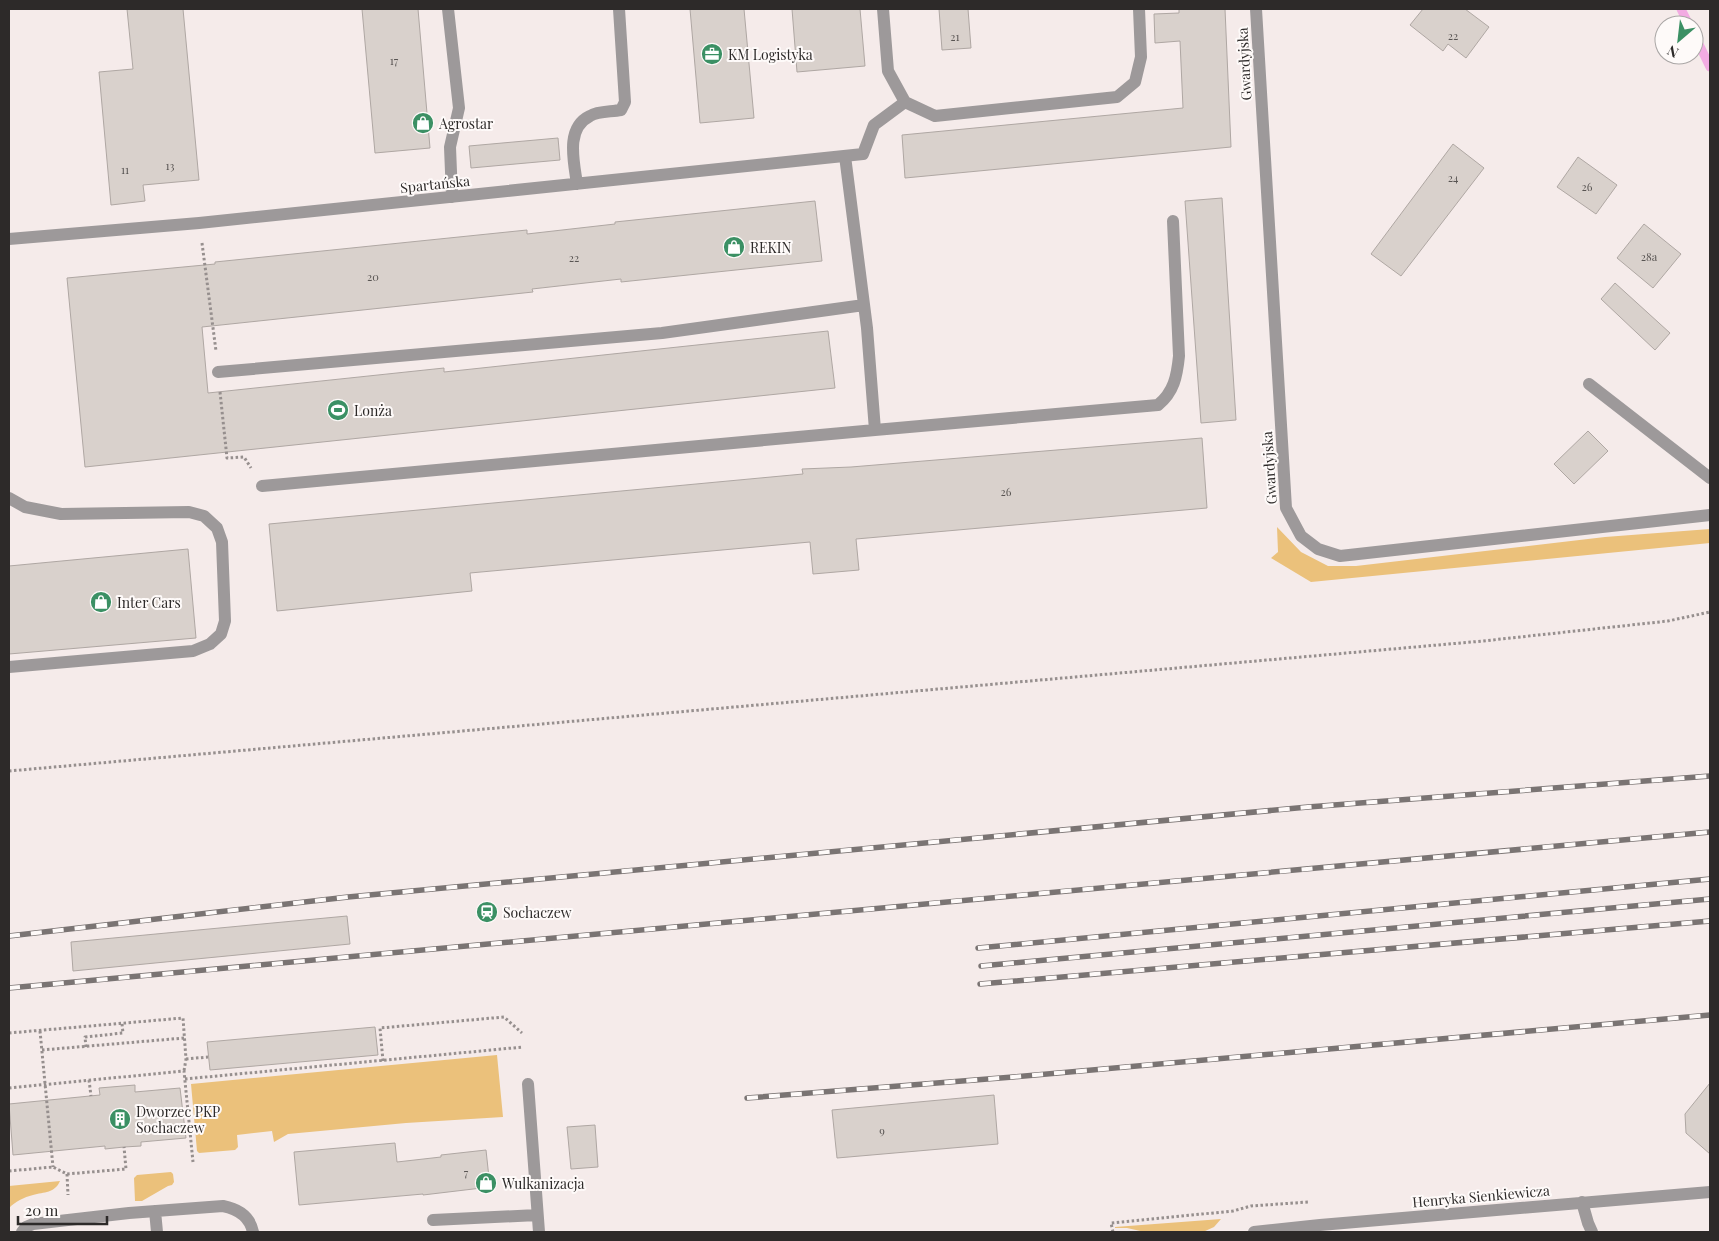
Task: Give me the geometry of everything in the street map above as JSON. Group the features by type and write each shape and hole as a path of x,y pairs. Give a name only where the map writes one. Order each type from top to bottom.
{"street":[{"path":"448,9 460,108 450,146 452,197"},
{"path":"577,184 574,134 579,123 591,115 620,110 625,102 619,9"},
{"path":"883,9 888,71 906,102 935,116 1117,97 1135,82 1141,58 1139,9"},
{"name":"Gwardyjska","path":"1256,9 1286,508 1301,536 1318,549 1340,556 1710,515"},
{"name":"Spartańska","path":"9,239 199,223 864,154 874,125 906,102"},
{"path":"845,156 864,305 876,430"},
{"path":"262,486 1158,405 1167,398 1178,374 1179,356 1173,221"},
{"path":"218,372 662,333 864,305"},
{"path":"1589,384 1710,478"},
{"path":"9,498 25,507 61,514 190,512 204,516 217,528 222,542 225,621 221,634 210,644 193,651 9,667"},
{"path":"528,1084 539,1232"},
{"name":"Henryka Sienkiewicza","path":"1254,1232 1710,1192"},
{"path":"1582,1202 1592,1232"},
{"path":"22,1232 32,1224 223,1206 234,1208 248,1220 253,1232"},
{"path":"155,1211 157,1232"},
{"path":"433,1220 537,1215"}],"path":[{"path":"9,771 1483,641 1668,621 1710,612"},
{"path":"383,1061 380,1028 504,1017 522,1033"},
{"path":"9,1034 183,1018 186,1059 184,1071 193,1162"},
{"path":"86,1047 85,1037 123,1033 122,1024"},
{"path":"40,1031 53,1167"},
{"path":"42,1050 184,1038"},
{"path":"185,1080 523,1047"},
{"path":"186,1059 208,1057"},
{"path":"9,1088 184,1071"},
{"path":"89,1080 91,1096"},
{"path":"9,1171 53,1167 67,1174 126,1169 124,1147"},
{"path":"67,1174 68,1195"},
{"path":"1113,1232 1111,1223 1233,1212 1251,1206 1309,1202"}],"shaded area":[{"path":"1277,527 1301,552 1328,566 1356,566 1605,537 1710,529 1710,543 1311,582 1271,558 1278,552"},
{"path":"497,1055 503,1117 406,1123 288,1134 274,1142 272,1131 237,1135 238,1147 235,1150 199,1153 197,1151 191,1084"},
{"path":"171,1172 174,1182 172,1185 142,1201 135,1201 134,1178 137,1175"},
{"path":"60,1181 52,1190 26,1197 9,1208 9,1186"},
{"path":"1221,1219 1214,1227 1203,1232 1145,1232 1127,1228 1115,1228 1115,1227"}],"building":[{"path":"127,9 183,9 199,180 143,185 145,201 111,205 99,72 133,69"},
{"path":"362,9 418,9 430,148 375,153"},
{"path":"690,9 744,9 754,118 700,123"},
{"path":"792,9 860,9 865,66 797,72"},
{"path":"939,9 968,9 971,48 942,50"},
{"path":"1179,9 1225,9 1231,147 905,178 902,135 1183,108 1180,41 1155,43 1154,14 1179,13"},
{"path":"1423,9 1465,9 1489,27 1466,58 1448,44 1443,51 1410,25"},
{"path":"558,138 560,160 471,168 469,146"},
{"path":"1453,144 1484,168 1401,276 1371,254"},
{"path":"1578,157 1617,185 1596,214 1557,187"},
{"path":"1222,198 1236,420 1201,423 1185,201"},
{"path":"815,201 822,261 621,282 621,279 532,289 533,292 202,327 208,393 444,368 444,372 828,331 835,388 85,467 67,278 527,230 527,234 615,224 615,222"},
{"path":"1644,224 1681,254 1653,288 1617,258"},
{"path":"1615,283 1670,333 1655,350 1601,299"},
{"path":"1588,431 1608,451 1574,484 1554,464"},
{"path":"1202,438 1207,508 856,539 859,570 813,574 810,542 470,573 472,591 277,611 269,524 803,474 802,469 851,467"},
{"name":"Inter Cars","path":"188,549 196,638 9,654 9,566"},
{"path":"347,916 350,944 73,971 71,942"},
{"path":"375,1027 378,1055 210,1070 207,1042"},
{"path":"1710,1083 1710,1154 1686,1133 1685,1114"},
{"name":"Dworzec PKP Sochaczew","path":"135,1085 135,1092 180,1088 186,1138 141,1142 141,1146 105,1149 105,1146 13,1155 9,1104 100,1095 99,1088"},
{"path":"994,1095 998,1144 837,1158 832,1110"},
{"path":"595,1125 598,1167 571,1169 567,1127"},
{"path":"395,1143 397,1162 486,1150 490,1187 423,1195 299,1205 294,1152"}],"waterway":[{"path":"1681,9 1684,15"},
{"path":"1704,55 1710,67"}],"railway":[{"path":"9,936 348,897 1308,807 1710,776"},
{"path":"9,988 1710,832"},
{"path":"978,948 1710,879"},
{"path":"981,966 1710,899"},
{"path":"980,984 1710,921"},
{"path":"747,1098 1013,1077 1710,1015"}],"place":[{"name":"KM Logistyka","path":"712,54"},
{"name":"Agrostar","path":"423,123"},
{"name":"REKIN","path":"734,247"},
{"name":"Lonża","path":"338,410"},
{"name":"Inter Cars","path":"101,602"},
{"name":"Sochaczew","path":"487,912"},
{"name":"Dworzec PKP Sochaczew","path":"120,1119"},
{"name":"Wulkanizacja","path":"486,1183"}]}
